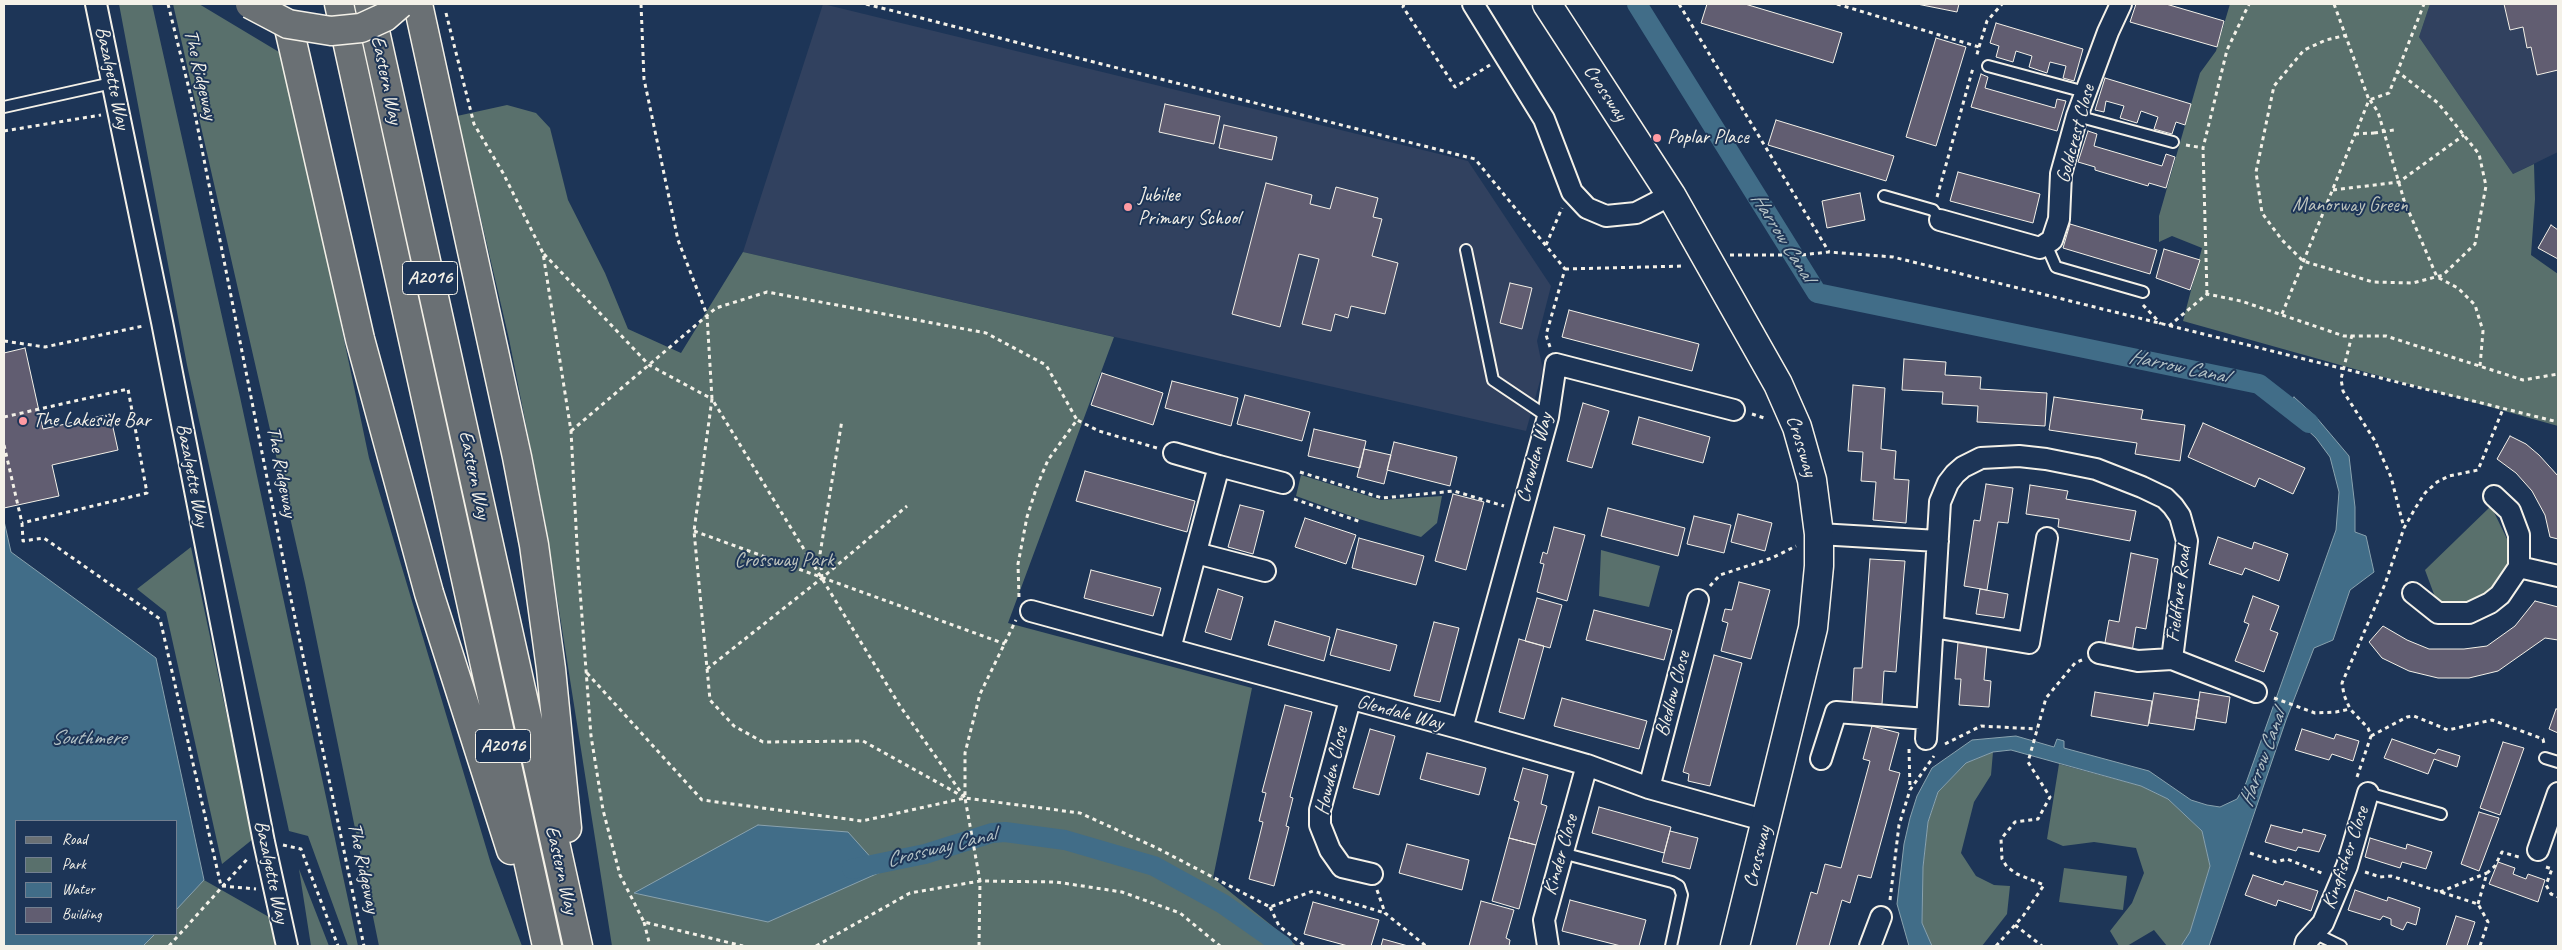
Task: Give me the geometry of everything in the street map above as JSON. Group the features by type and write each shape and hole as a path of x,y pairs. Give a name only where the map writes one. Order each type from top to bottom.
{"main road":[{"path":"250,4 288,24 331,31 361,28 385,17 400,4"},
{"name":"Eastern Way","path":"339,4 546,946"},
{"name":"Eastern Way","path":"369,4 578,946"},
{"path":"418,4 517,457 534,545 551,669 578,946"},
{"path":"288,24 360,340 429,593 492,796 546,946"}],"street":[{"name":"Bazalgette Way","path":"96,4 162,322 264,842 288,946"},
{"path":"1473,4 1544,119 1572,192 1586,208 1606,216 1636,213 1671,195"},
{"name":"Crossway","path":"1547,4 1671,195 1778,384 1797,427 1812,480 1810,538 1818,597 1813,628 1735,946"},
{"name":"Goldcrest Close","path":"2046,244 2052,240 2059,219 2061,174 2077,116 2121,4"},
{"path":"1937,215 2040,248 2046,244"},
{"name":"Crowden Way","path":"1462,729 1548,417 1556,364 1734,410"},
{"path":"1174,453 1289,484"},
{"name":"Fieldfare Road","path":"1928,739 1940,502 1946,487 1962,467 1982,458 2019,456 2072,463 2120,477 2157,494 2169,502 2180,516 2187,541 2172,659"},
{"path":"1170,649 1219,466"},
{"path":"2414,593 2438,613 2469,613 2490,604 2500,595 2519,566 2519,535 2510,511 2494,496"},
{"path":"1810,538 1938,541"},
{"path":"1933,627 2029,643 2047,538"},
{"path":"1196,552 1265,571"},
{"path":"2519,566 2558,576"},
{"name":"Bledlow Close","path":"1649,788 1698,600"},
{"name":"Glendale Way","path":"1022,609 1462,729 1586,765 1649,788 1767,821"},
{"name":"Fieldfare Road","path":"2099,653 2138,660 2172,659 2256,692"},
{"name":"Howden Close","path":"1350,700 1320,810 1320,824 1330,850 1342,867 1372,874"},
{"path":"1821,759 1836,712 1928,739"},
{"name":"Kinder Close","path":"1548,946 1544,920 1586,765"},
{"name":"Kingfisher Close","path":"2309,940 2323,923 2344,873 2368,793"},
{"path":"2535,858 2558,793"},
{"path":"1870,946 1885,911"}],"lane":[{"path":"1988,66 2086,92"},
{"path":"4,107 112,83"},
{"path":"2077,116 2173,142"},
{"path":"1884,196 1937,215"},
{"path":"2046,244 2056,267 2143,292"},
{"path":"1466,250 1493,380 1548,417"},
{"path":"2546,758 2558,762"},
{"path":"2368,793 2441,814"},
{"path":"1562,853 1672,882 1679,886 1682,895 1671,946"},
{"path":"2309,940 2341,946"}],"path":[{"name":"The Ridgeway","path":"168,4 194,109 289,590 364,946"},
{"path":"641,4 644,79 678,240 707,315 712,399 694,532 710,700 734,726 763,742 863,740 965,798"},
{"path":"866,4 1475,158 1565,269"},
{"path":"1404,4 1403,7 1455,87 1505,56"},
{"path":"1679,4 1829,252"},
{"path":"1837,4 1979,47"},
{"path":"1937,215 1987,21 2002,4"},
{"path":"2207,294 2203,148 2227,50 2249,4"},
{"path":"2334,4 2370,100 2378,112 2404,199 2437,277 2458,288 2475,305 2483,331 2480,366"},
{"path":"2282,314 2370,100 2389,93 2424,4"},
{"path":"446,13 474,124 504,173 544,254 649,365 712,399 900,706 965,798"},
{"path":"2346,35 2326,40 2304,50 2274,86 2256,172 2262,213 2282,240 2303,261 2373,282 2413,283 2443,275 2475,244 2486,186 2479,154 2438,104 2398,72"},
{"path":"4,131 118,112"},
{"path":"2355,134 2394,130"},
{"path":"2332,190 2398,182 2464,135"},
{"path":"1546,245 1572,192"},
{"path":"1725,256 1750,254 1801,255 1829,252 1893,257 2558,422"},
{"path":"544,254 571,431 586,673 592,736 603,810 620,875 644,922 650,946"},
{"path":"1565,269 1691,266"},
{"path":"1551,351 1546,335 1565,269"},
{"path":"571,431 716,308 767,292 986,334 1046,365 1077,420 1099,431 1174,453"},
{"path":"2143,292 2143,304 2161,325"},
{"path":"2207,294 2282,314 2344,336 2386,336 2523,380 2558,374"},
{"path":"2169,327 2207,294"},
{"path":"4,341 45,347 162,322"},
{"path":"2352,335 2341,379 2343,391 2375,441 2391,477 2404,528"},
{"path":"4,417 128,388 148,493 22,523"},
{"path":"2368,793 2356,778 2371,736 2368,728 2350,709 2344,695 2342,683 2385,584 2404,528 2425,493 2436,482 2449,476 2478,470 2503,409"},
{"path":"822,578 820,554 842,420"},
{"path":"979,946 980,881 965,798 965,753 980,694 1022,609 1018,564 1027,517 1048,460 1077,420"},
{"path":"4,445 22,523 23,541 44,538 160,619 221,886"},
{"path":"1361,522 1292,498 1289,484 1298,472 1382,498 1454,491 1521,512"},
{"path":"707,669 822,578 908,506"},
{"path":"694,532 1005,644"},
{"path":"1720,575 1772,558 1810,538"},
{"path":"1996,946 2015,925 2044,885 2017,874 2007,867 2002,859 2002,839 2015,822 2038,819 2050,797 2028,762 2046,698 2075,663 2099,653"},
{"path":"586,673 702,800 862,821 965,798 1080,813 1157,848 1270,906 1279,926 1304,946"},
{"path":"2256,692 2315,713 2350,709"},
{"path":"2371,736 2407,717 2414,716 2448,730 2492,720 2543,739 2546,758"},
{"path":"1910,790 1908,757 1928,739 1981,726 2037,729"},
{"path":"1885,911 1899,825 1928,739"},
{"path":"169,946 221,886 264,842 301,849 338,946"},
{"path":"2439,893 2488,873 2495,866 2502,852 2535,858 2552,869 2546,885 2551,894 2558,897"},
{"path":"2250,853 2276,862 2287,859 2344,873 2380,877 2391,876 2478,904 2488,922 2480,946"},
{"path":"2478,904 2488,873"},
{"path":"1372,874 1385,913"},
{"path":"816,946 910,893 980,881 1056,882 1122,892 1180,913 1220,946"},
{"path":"221,886 274,890"},
{"path":"1270,906 1313,892 1385,913 1426,946"},
{"path":"644,922 730,945 743,946"},
{"path":"2015,925 2042,946"}],"shaded area":[{"name":"Jubilee Primary School","path":"823,4 1468,161 1551,286 1537,341 1543,370 1526,431 743,252"},
{"path":"2430,4 2558,4 2558,152 2513,174 2419,37"}],"green space":[{"path":"119,4 152,4 240,397 358,946 348,946 308,836 289,831 187,365"},
{"path":"173,4 199,4 284,55 369,458 491,864 522,946 379,946 305,583"},
{"name":"Manorway Green","path":"2230,4 2430,4 2419,37 2513,174 2534,164 2535,199 2531,255 2558,274 2558,426 2183,321 2202,248 2172,236 2159,242 2159,216 2200,73 2216,51"},
{"name":"Crossway Park","path":"507,105 536,113 550,128 568,200 605,273 628,329 681,353 743,252 1114,337 1008,623 1252,688 1213,878 1297,946 612,946 545,521 509,339 457,116"},
{"path":"1301,475 1381,500 1442,496 1437,523 1421,537 1359,519 1296,496"},
{"path":"2491,506 2509,543 2509,561 2500,582 2486,596 2472,602 2455,606 2442,605 2435,597 2425,570"},
{"path":"191,547 253,839 222,864 166,612 137,589"},
{"path":"1601,550 1660,566 1649,607 1599,596"},
{"path":"1993,752 1991,775 1974,802 1961,853 1976,876 1994,885 2010,886 2007,914 1982,946 1932,946 1922,923 1923,867 1928,822 1938,792 1966,763"},
{"path":"2059,764 2141,786 2168,799 2202,831 2210,866 2190,932 2181,946 2167,946 2154,930 2127,946 2119,946 2110,931 2132,903 2144,873 2136,848 2094,842 2063,846 2047,839"},
{"path":"2064,868 2127,876 2123,910 2059,902"},
{"path":"299,869 329,946 311,946"},
{"path":"204,880 269,917 275,946 141,946 151,935 178,935 178,907"}],"water":[{"path":"2294,397 2316,417 2349,456 2355,507 2355,532 2366,536 2374,572 2350,590 2333,640 2314,648 2286,720 2209,946 2181,946 2190,932 2210,866 2202,831 2168,799 2141,786 2011,750 1993,752 1966,763 1938,792 1928,822 1923,867 1922,923 1932,946 1909,946 1897,904 1904,844 1910,818 1917,796 1932,768 1972,740 2016,736 2054,747 2057,739 2064,741 2064,748 2149,771 2191,800 2220,807 2237,799 2246,783 2336,530 2339,492 2330,457 2316,438 2286,410"},
{"name":"Southmere","path":"4,521 11,552 156,658 204,880 178,908 178,820 15,820 15,935 154,935 143,946 4,946"},
{"path":"758,825 848,832 883,871 768,922 634,893"}],"building":[{"path":"1707,4 1745,4 1842,33 1833,63 1701,23"},
{"path":"1917,4 1959,4 1957,12"},
{"path":"2136,4 2166,4 2224,21 2217,47 2130,22"},
{"path":"2504,4 2558,4 2558,70 2537,75 2531,47 2527,48 2523,27 2510,30"},
{"path":"1996,23 2083,49 2074,81 2063,78 2066,66 2050,62 2047,73 2029,67 2032,56 2016,51 2013,62 1996,57 1999,46 1990,43"},
{"path":"1936,38 1966,47 1936,146 1906,137"},
{"path":"1981,74 1988,77 1985,88 2055,108 2057,99 2066,101 2057,131 1971,107"},
{"path":"2105,78 2191,104 2185,125 2176,122 2172,134 2154,129 2158,117 2141,111 2137,123 2120,118 2124,106 2106,101 2104,112 2095,110"},
{"path":"1165,104 1220,116 1214,144 1159,132"},
{"path":"1776,120 1894,156 1886,181 1768,145"},
{"path":"1224,125 1277,137 1272,160 1219,148"},
{"path":"2088,131 2097,134 2094,146 2162,166 2166,154 2175,157 2166,188 2149,183 2148,186 2095,170 2095,167 2078,162"},
{"path":"1958,172 2040,194 2033,223 1950,201"},
{"path":"1266,183 1312,195 1310,204 1330,209 1336,187 1378,198 1373,217 1382,219 1372,256 1398,263 1385,314 1351,306 1348,318 1335,314 1331,331 1302,324 1319,259 1299,254 1280,327 1232,314"},
{"path":"1860,193 1865,220 1827,228 1822,201"},
{"path":"2070,224 2157,250 2150,274 2063,248"},
{"path":"2551,225 2558,230 2558,259 2538,248"},
{"path":"2164,249 2200,260 2190,290 2156,278"},
{"path":"1510,283 1532,288 1522,329 1500,323"},
{"path":"1569,310 1699,344 1692,371 1562,337"},
{"name":"The Lakeside Bar","path":"25,348 43,429 110,414 118,450 52,465 59,496 4,508 4,353"},
{"path":"1904,359 1946,362 1945,375 1981,377 1980,389 2047,393 2045,426 1977,422 1978,406 1942,404 1943,392 1902,390"},
{"path":"1102,373 1163,393 1153,425 1091,405"},
{"path":"1172,381 1238,398 1231,426 1165,408"},
{"path":"1853,385 1885,388 1881,449 1896,451 1894,479 1909,480 1906,523 1873,520 1876,482 1861,481 1863,452 1848,451"},
{"path":"1245,395 1310,412 1302,441 1237,424"},
{"path":"2054,397 2143,410 2141,419 2185,425 2180,461 2135,454 2137,443 2049,430"},
{"path":"1583,403 1609,411 1592,468 1567,461"},
{"path":"1639,417 1710,437 1703,463 1632,444"},
{"path":"2203,423 2305,468 2293,494 2259,478 2255,487 2188,457"},
{"path":"1314,429 1366,441 1360,468 1308,456"},
{"path":"2510,436 2526,444 2558,476 2558,539 2550,537 2545,515 2532,491 2516,473 2497,459"},
{"path":"1394,442 1457,457 1450,486 1387,470"},
{"path":"1364,449 1391,455 1384,484 1357,477"},
{"path":"1085,471 1195,501 1187,532 1076,501"},
{"path":"1986,484 2013,488 2008,523 1998,522 1987,590 1964,586 1974,520 1980,521"},
{"path":"2030,485 2068,491 2066,499 2136,511 2130,541 2058,527 2059,519 2026,514"},
{"path":"1453,494 1484,502 1466,570 1435,561"},
{"path":"1240,505 1264,511 1253,554 1228,547"},
{"path":"1608,508 1685,528 1678,556 1601,536"},
{"path":"1738,514 1772,523 1765,551 1731,542"},
{"path":"1694,516 1731,525 1724,553 1687,544"},
{"path":"1305,518 1356,535 1346,564 1295,547"},
{"path":"1554,527 1585,535 1567,601 1537,592 1544,564 1540,563 1543,552 1547,554"},
{"path":"2218,537 2252,549 2254,542 2288,554 2279,581 2245,568 2242,575 2209,564"},
{"path":"1359,538 1424,556 1416,585 1352,568"},
{"path":"2131,553 2158,559 2146,629 2136,627 2132,652 2104,648 2109,620 2119,622"},
{"path":"1870,559 1905,561 1896,672 1884,671 1882,704 1852,702 1854,668 1862,668"},
{"path":"1091,570 1161,588 1153,616 1084,598"},
{"path":"1739,582 1770,590 1751,659 1721,651 1728,623 1722,621 1725,609 1732,610"},
{"path":"1218,589 1243,597 1231,640 1205,632"},
{"path":"1980,589 2008,594 2004,618 1976,614"},
{"path":"2253,596 2279,606 2270,630 2278,633 2264,672 2235,661 2249,624 2244,622"},
{"path":"1537,598 1562,605 1550,648 1525,641"},
{"path":"2535,601 2558,607 2558,640 2545,638 2498,671 2469,678 2438,678 2409,671 2382,658 2369,642 2383,626 2407,640 2429,649 2464,649 2487,646 2515,626"},
{"path":"1594,610 1672,630 1664,660 1586,640"},
{"path":"1275,621 1330,637 1324,661 1268,645"},
{"path":"1434,622 1459,628 1440,702 1414,696"},
{"path":"1337,629 1397,645 1390,671 1330,655"},
{"path":"1519,639 1544,646 1524,719 1499,712"},
{"path":"1958,642 1987,644 1984,680 1991,681 1989,707 1959,705 1961,679 1955,679"},
{"path":"1714,655 1742,663 1710,786 1688,781 1689,774 1683,772"},
{"path":"2095,692 2152,701 2148,726 2091,716"},
{"path":"2200,692 2230,697 2226,723 2196,718"},
{"path":"2154,693 2199,700 2194,730 2149,723"},
{"path":"1562,698 1647,721 1639,749 1554,726"},
{"path":"1285,705 1312,712 1290,797 1293,798 1286,826 1289,827 1274,886 1249,879 1263,822 1259,821 1266,793 1262,792"},
{"path":"2556,709 2558,709 2558,733 2549,729"},
{"path":"1872,726 1899,733 1889,770 1900,773 1871,878 1858,875 1850,903 1842,900 1829,946 1796,946 1811,892 1817,894 1825,864 1841,868 1870,761 1863,759"},
{"path":"1370,729 1395,736 1379,795 1353,788"},
{"path":"2302,729 2334,739 2336,734 2359,741 2353,761 2332,754 2329,760 2295,750"},
{"path":"2392,739 2435,754 2438,749 2460,756 2457,767 2434,759 2428,774 2384,758"},
{"path":"2503,742 2524,748 2500,815 2480,808"},
{"path":"1427,753 1486,768 1479,795 1420,779"},
{"path":"1523,768 1548,775 1541,804 1547,806 1536,845 1509,838 1519,802 1514,800"},
{"path":"1599,807 1671,827 1664,853 1592,833"},
{"path":"2479,812 2499,818 2479,871 2461,864"},
{"path":"2271,825 2302,833 2303,829 2326,835 2319,852 2298,847 2296,851 2265,842"},
{"path":"1670,831 1698,838 1690,869 1662,862"},
{"path":"1509,838 1536,845 1519,909 1492,901"},
{"path":"2370,838 2406,849 2407,844 2432,852 2426,869 2402,862 2400,868 2365,857"},
{"path":"1407,844 1469,860 1462,890 1399,873"},
{"path":"2498,862 2515,868 2513,874 2526,879 2528,874 2545,880 2538,902 2489,884"},
{"path":"2253,875 2283,885 2285,881 2318,891 2311,911 2278,900 2276,906 2245,895"},
{"path":"2355,890 2387,901 2388,897 2420,908 2416,925 2407,922 2403,930 2391,925 2391,919 2383,916 2380,920 2348,910"},
{"path":"1570,900 1646,920 1639,946 1621,946 1562,931"},
{"path":"1481,901 1514,910 1506,938 1510,940 1509,946 1469,946"},
{"path":"1313,902 1379,920 1371,946 1348,946 1304,934"},
{"path":"2456,916 2475,922 2467,946 2446,946"},
{"path":"1383,939 1408,946 1381,946"}],"waterway":[{"name":"Harrow Canal","path":"1637,4 1817,293 2259,384 2309,423"},
{"name":"Crossway Canal","path":"852,869 925,854 992,833 1005,832 1065,840 1154,866 1223,904 1283,946"}],"place":[{"name":"Poplar Place","path":"1657,138"},
{"name":"Jubilee Primary School","path":"1128,207"},
{"name":"The Lakeside Bar","path":"23,421"}]}
